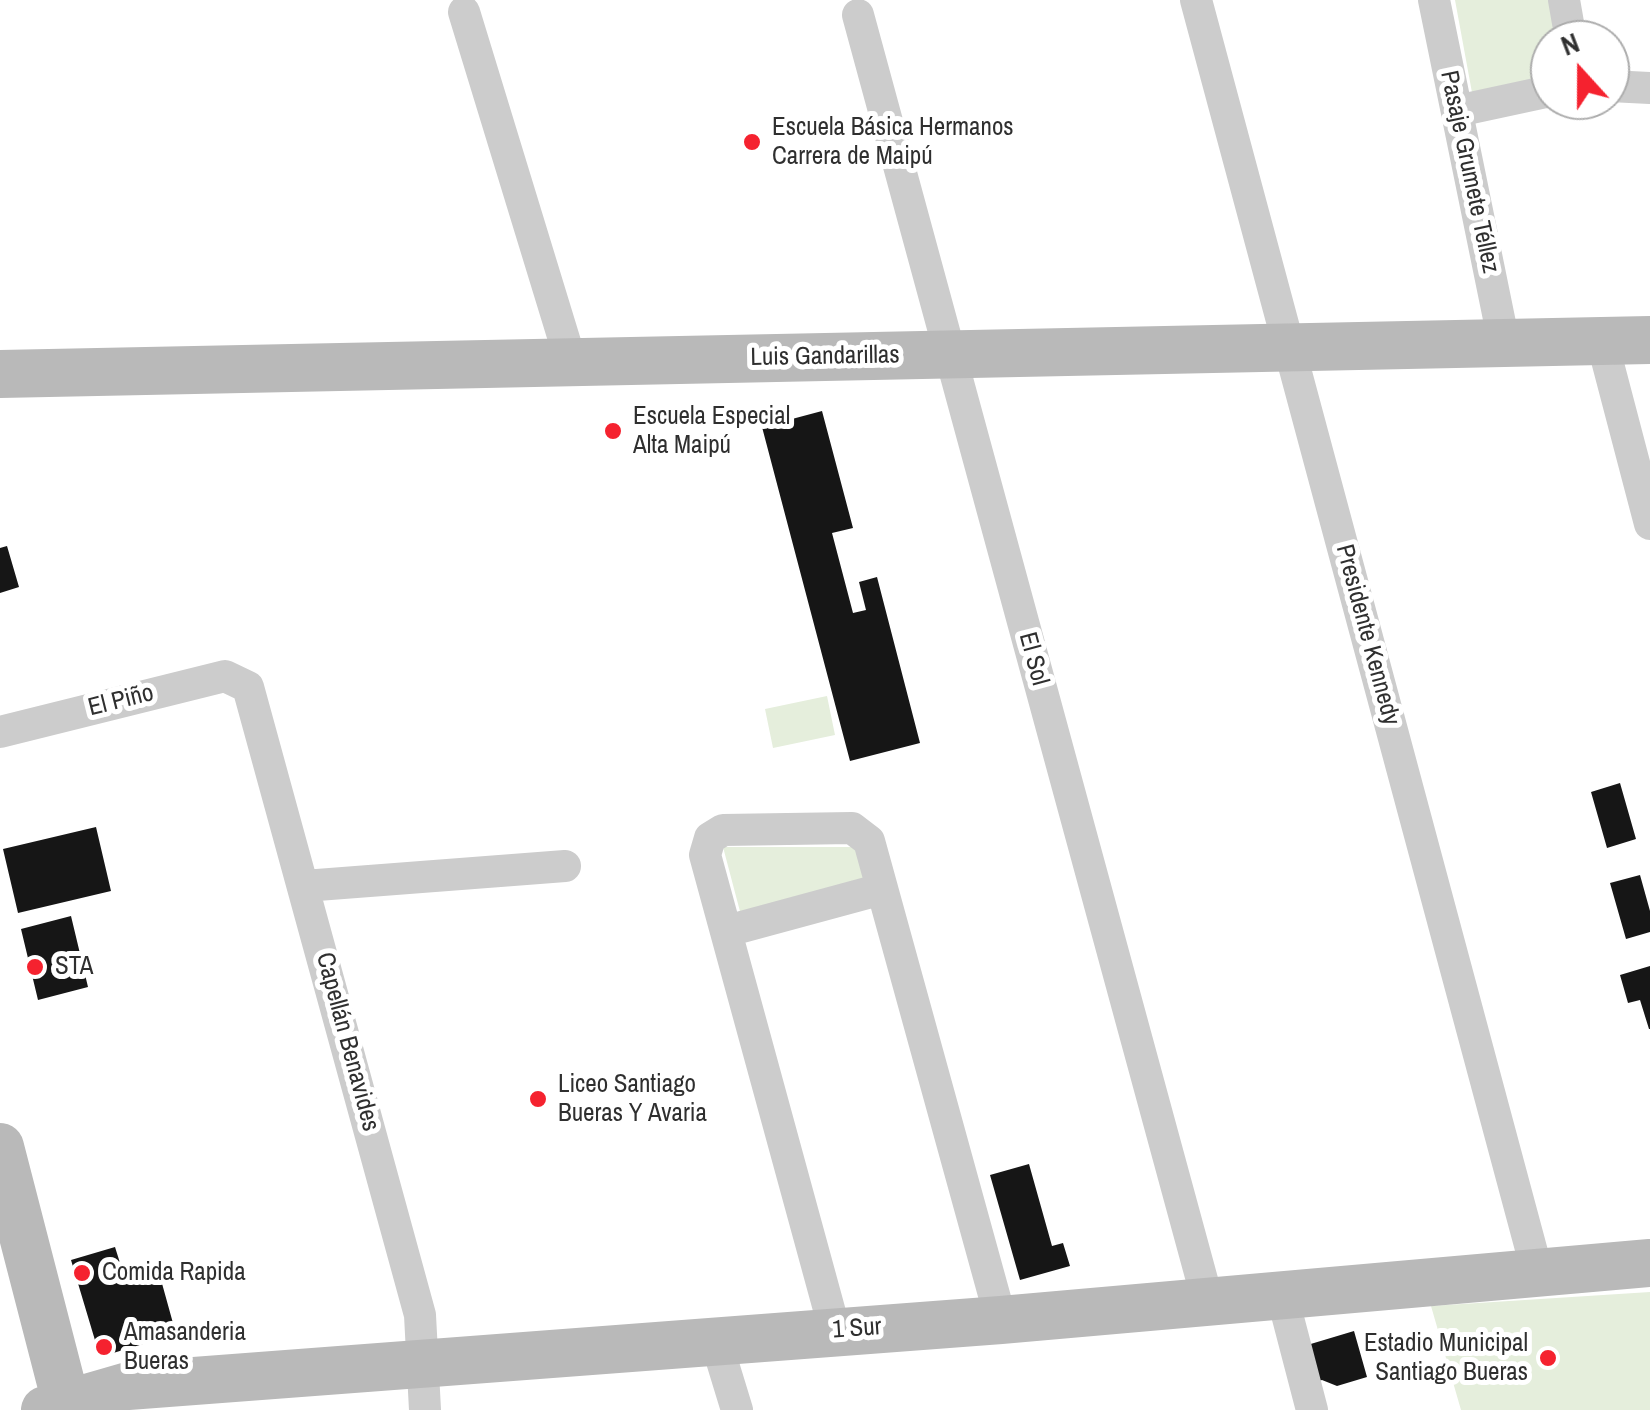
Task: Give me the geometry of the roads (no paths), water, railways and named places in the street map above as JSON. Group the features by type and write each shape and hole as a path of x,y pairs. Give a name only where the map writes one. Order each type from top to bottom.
{"street":[{"name":"Presidente Kennedy","path":"1196,0 1537,1271"},
{"name":"Pasaje Grumete Téllez","path":"1434,0 1504,343"},
{"path":"464,12 571,362"},
{"name":"El Sol","path":"858,15 1208,1302"},
{"path":"1457,110 1530,95"},
{"name":"Luis Gandarillas","path":"0,374 1650,340"},
{"path":"1602,341 1650,524"},
{"name":"El Piño","path":"0,732 216,678 242,681"},
{"name":"Capellán Benavides","path":"242,681 252,693 420,1315 425,1410"},
{"path":"835,1330 705,854 710,838 723,830 852,828 868,842 1001,1320"},
{"path":"304,886 564,866"},
{"path":"726,931 882,890"},
{"path":"0,1147 60,1407"},
{"name":"1 Sur","path":"60,1407 128,1386 716,1338 1001,1320 1650,1263"},
{"path":"1282,1295 1312,1410"},
{"path":"716,1338 737,1410"}],"place":[{"name":"Escuela Básica Hermanos Carrera de Maipú","path":"752,142"},
{"name":"Escuela Especial Alta Maipú","path":"613,431"},
{"name":"STA","path":"35,967"},
{"name":"Liceo Santiago Bueras Y Avaria","path":"538,1099"},
{"name":"Comida Rapida","path":"82,1273"},
{"name":"Amasanderia Bueras","path":"104,1347"},
{"name":"Estadio Municipal Santiago Bueras","path":"1548,1358"}]}
